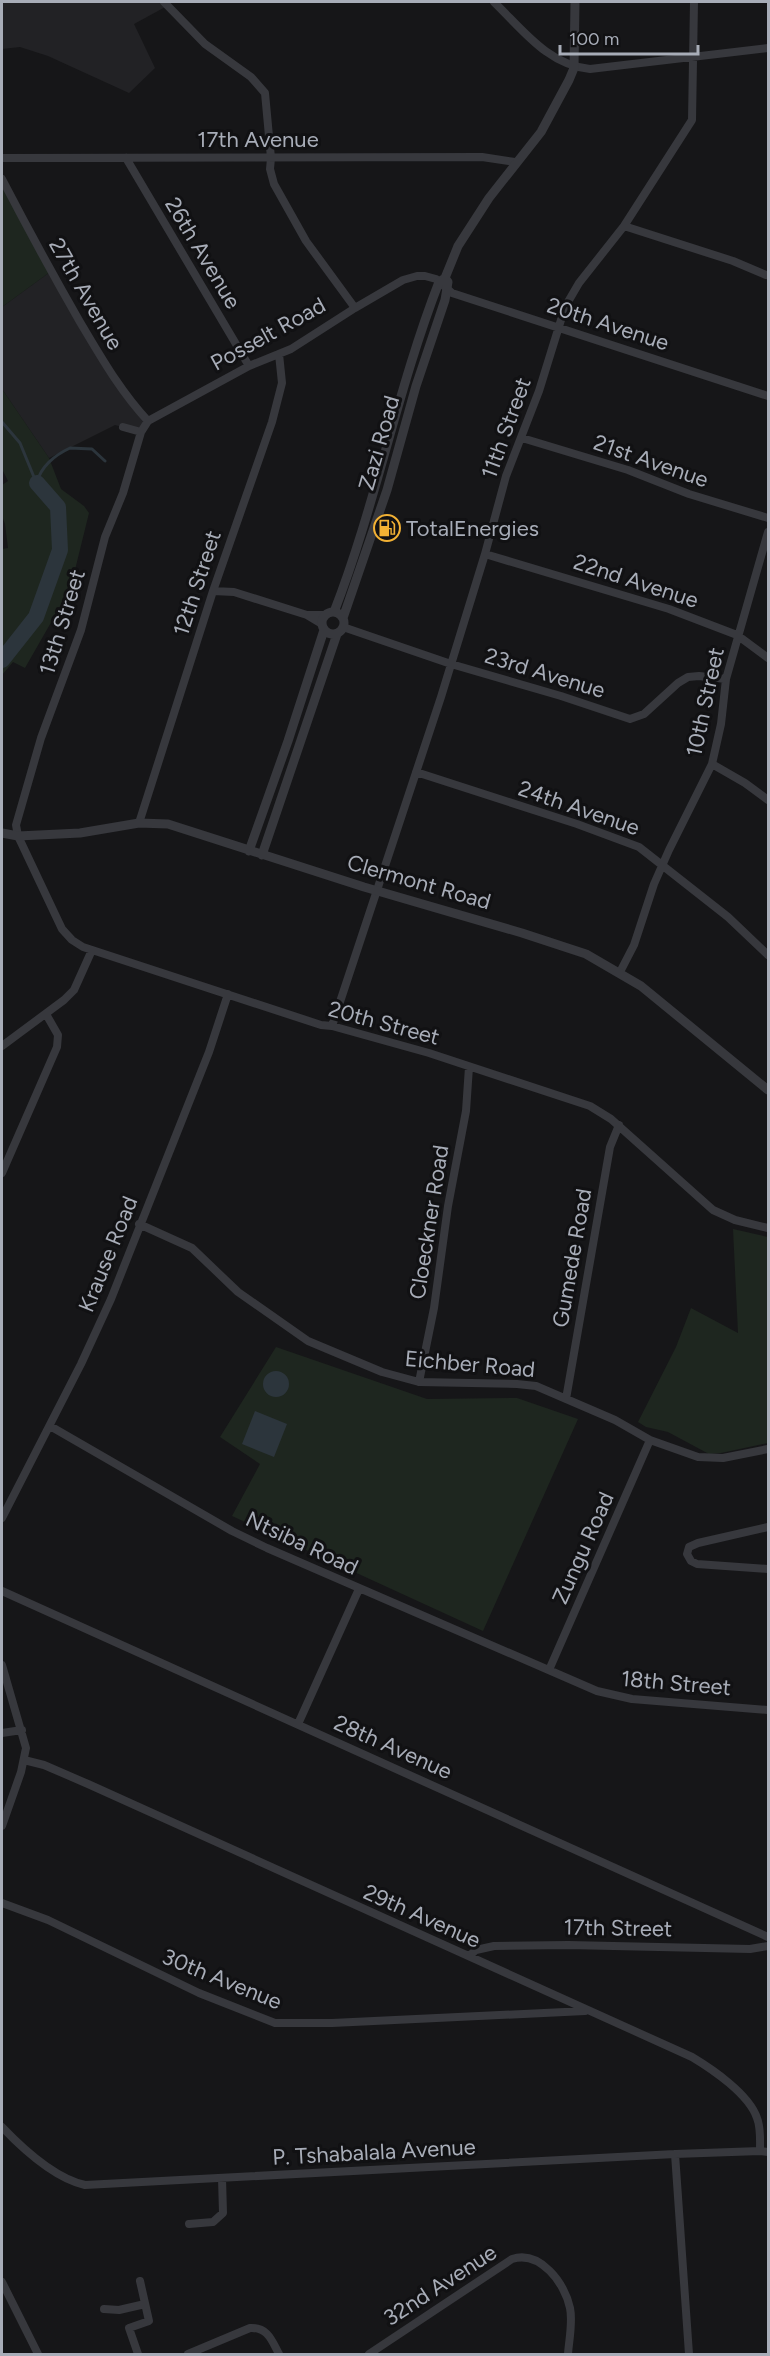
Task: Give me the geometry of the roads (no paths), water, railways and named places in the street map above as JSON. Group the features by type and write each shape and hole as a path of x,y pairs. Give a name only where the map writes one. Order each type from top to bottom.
{"street":[{"path":"164,2 205,44 252,77 260,87 266,98 270,169 274,184 325,268 355,308"},
{"path":"494,2 549,55 574,68 590,69 768,48"},
{"name":"Zazi Road","path":"249,850 288,741 326,620 364,525 405,382 442,280 466,233 515,162 541,132 574,68 575,2"},
{"name":"11th Street","path":"332,1026 451,664 506,476 539,391 557,328 574,291 624,226 692,120 694,2"},
{"name":"17th Avenue","path":"2,158 482,157 515,162"},
{"name":"26th Avenue","path":"126,158 249,366"},
{"name":"27th Avenue","path":"2,179 51,271 109,370 134,407 148,421"},
{"path":"624,226 733,261 766,275"},
{"name":"Posselt Road","path":"148,421 249,366 291,349 388,288 410,278 425,276 442,280"},
{"path":"442,280 448,282 448,290"},
{"name":"Zazi Road","path":"262,855 387,490 416,386 448,290"},
{"name":"20th Avenue","path":"448,290 768,396"},
{"name":"12th Street","path":"139,823 213,591 272,422 282,383 279,354"},
{"name":"13th Street","path":"18,836 16,825 29,779 81,630 105,537 123,493 141,432 148,421"},
{"path":"123,428 141,432"},
{"name":"21st Avenue","path":"522,438 628,470 690,494 768,518"},
{"name":"10th Street","path":"620,972 634,945 663,865 712,764 721,724 726,679 768,532"},
{"name":"22nd Avenue","path":"485,554 649,602 737,635 768,658"},
{"path":"213,591 234,592 326,620 341,627"},
{"path":"326,620 329,634 341,627"},
{"name":"23rd Avenue","path":"341,627 451,664 630,719 644,714 678,683 688,677 726,679"},
{"path":"712,764 746,783 768,800"},
{"name":"24th Avenue","path":"416,772 630,843 647,852 728,917 768,956"},
{"name":"Clermont Road","path":"18,836 80,833 139,823 168,824 376,891 566,947 594,958 641,986 768,1090"},
{"path":"2,833 18,836"},
{"name":"20th Street","path":"18,836 62,929 72,940 92,950 321,1025 409,1047 575,1099 602,1112 619,1125 713,1210 735,1220 768,1228"},
{"path":"2,1046 74,990 92,950"},
{"name":"Krause Road","path":"2,1518 50,1426 111,1299 209,1052 228,994"},
{"path":"2,1173 57,1047 58,1035 46,1014"},
{"name":"Cloeckner Road","path":"419,1382 434,1308 445,1226 466,1111 469,1067"},
{"name":"Gumede Road","path":"566,1399 608,1157 619,1125"},
{"name":"Eichber Road","path":"140,1224 192,1248 238,1292 308,1341 382,1372 419,1382 527,1385 545,1389 615,1420 650,1440 682,1453 709,1459 732,1457 768,1449"},
{"name":"Ntsiba Road","path":"50,1426 232,1531 359,1589 549,1670"},
{"name":"Zungu Road","path":"549,1670 650,1440"},
{"path":"768,1527 698,1543 689,1547 687,1554 691,1561 697,1564 768,1569"},
{"path":"298,1724 359,1589"},
{"name":"28th Avenue","path":"2,1591 768,1937"},
{"path":"2,1665 26,1748 2,1826"},
{"name":"18th Street","path":"549,1670 618,1697 768,1710"},
{"path":"2,1733 22,1730"},
{"name":"29th Avenue","path":"24,1760 57,1770 692,2058 717,2072 748,2102 756,2115 764,2152"},
{"name":"30th Avenue","path":"2,1903 48,1920 199,1993 275,2023 332,2023 586,2011"},
{"name":"17th Street","path":"469,1956 477,1950 494,1946 568,1945 750,1949 768,1946"},
{"name":"P. Tshabalala Avenue","path":"2,2127 57,2173 77,2183 137,2183 675,2154 764,2152"},
{"path":"675,2154 689,2355"},
{"path":"189,2224 213,2222 223,2213 222,2178"},
{"name":"32nd Avenue","path":"369,2355 442,2304 518,2257 529,2258 541,2264 556,2277 563,2289 570,2309 568,2355"},
{"path":"138,2355 129,2328 148,2322 140,2281"},
{"path":"2,2282 38,2355"},
{"path":"104,2309 118,2310 145,2304"},
{"path":"188,2355 250,2328 267,2332 279,2355"}],"waterway":[{"path":"2,422 20,443 36,482"},
{"path":"37,483 41,472 49,462 70,448 92,449 105,461"},
{"path":"2,660 36,617 60,550 58,507 37,483"}],"place":[{"name":"TotalEnergies","path":"387,528"}]}
